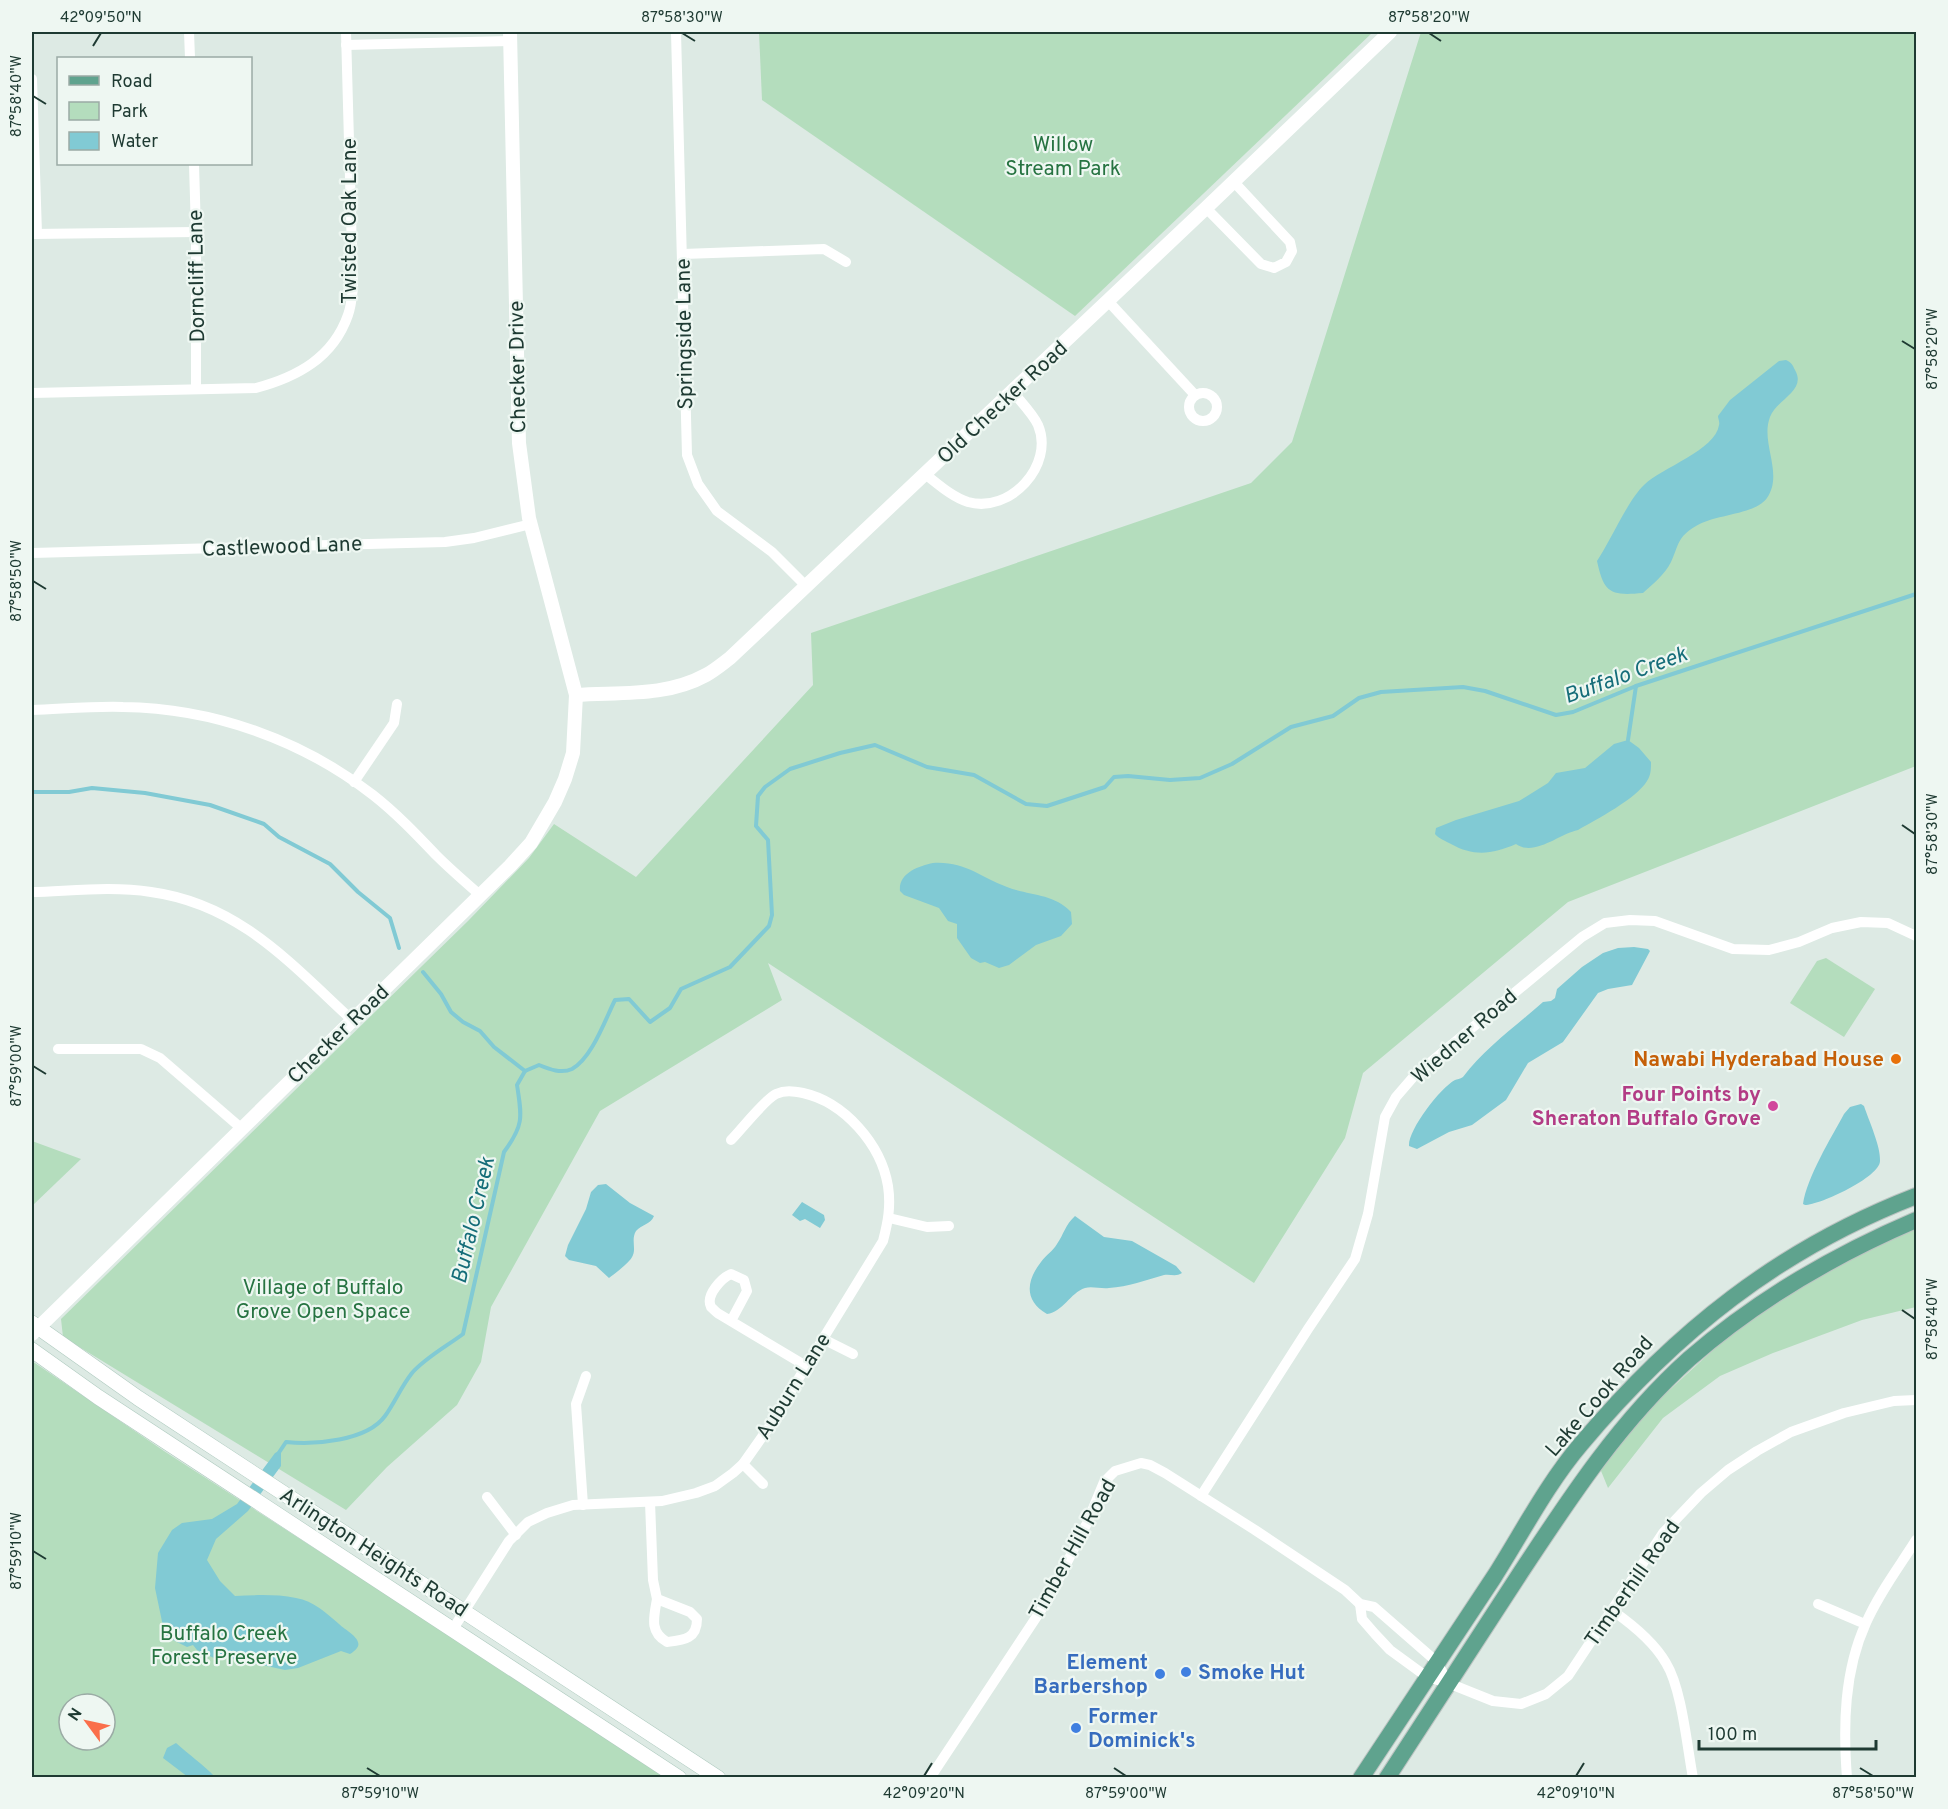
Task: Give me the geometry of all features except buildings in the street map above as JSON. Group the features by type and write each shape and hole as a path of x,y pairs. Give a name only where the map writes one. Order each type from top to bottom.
{"main road":[{"name":"Lake Cook Road","path":"1361,1778 1580,1446 1659,1360 1708,1316 1799,1252 1866,1216 1917,1196"},
{"name":"Lake Cook Road","path":"1387,1778 1567,1503 1599,1457 1640,1408 1689,1359 1751,1311 1804,1275 1869,1240 1917,1220"},
{"name":"Arlington Heights Road","path":"34,1328 718,1778"},
{"name":"Arlington Heights Road","path":"32,1350 98,1396 679,1778"}],"street":[{"path":"189,32 190,57"},
{"name":"Twisted Oak Lane","path":"32,393 256,388 282,381 304,370 324,355 340,334 349,314 353,288 346,32"},
{"name":"Springside Lane","path":"676,32 687,455 698,484 717,511 772,552 807,587"},
{"name":"Old Checker Road","path":"576,695 666,690 708,674 730,658 1390,32"},
{"path":"346,45 510,36"},
{"name":"Checker Drive","path":"510,36 519,443 531,524 576,695"},
{"path":"32,79 34,234 196,231"},
{"name":"Dorncliff Lane","path":"194,165 196,389"},
{"path":"1206,208 1261,264 1274,268 1286,262 1292,251 1290,242 1234,182"},
{"path":"682,254 824,249 846,262"},
{"path":"1108,301 1195,395"},
{"path":"925,474 967,502 984,504 1002,500 1019,491 1030,479 1039,460 1041,445 1038,426 1013,392"},
{"name":"Castlewood Lane","path":"32,553 445,542 474,538 531,524"},
{"name":"Checker Road","path":"34,1328 531,843 555,802 573,753 576,695"},
{"path":"354,782 394,723 397,704"},
{"path":"32,710 123,707 200,715 244,727 287,743 334,768 397,815 439,858 480,895"},
{"path":"32,892 121,889 152,892 201,903 225,914 268,942 352,1020"},
{"name":"Wiedner Road","path":"1201,1496 1355,1259 1368,1214 1385,1118 1396,1097 1415,1076 1582,937 1605,923 1630,920 1655,921 1733,949 1769,950 1799,942 1832,928 1862,922 1888,923 1917,936"},
{"path":"58,1049 141,1049 160,1058 241,1128"},
{"name":"Auburn Lane","path":"453,1629 509,1541 528,1522 573,1505 662,1501 696,1493 715,1486 743,1464 767,1430 883,1240 889,1218 888,1185 880,1161 865,1134 840,1110 815,1096 790,1090 774,1095 731,1140"},
{"path":"889,1218 927,1227 949,1226"},
{"path":"731,1321 806,1366"},
{"path":"823,1339 853,1354"},
{"path":"583,1505 576,1404 586,1376"},
{"name":"Timberhill Road","path":"1448,1683 1493,1701 1521,1704 1545,1694 1568,1676 1663,1533 1701,1492 1728,1470 1791,1432 1844,1413 1894,1401 1917,1400"},
{"name":"Timber Hill Road","path":"930,1778 1049,1598 1088,1523 1104,1482 1115,1471 1125,1466 1141,1463 1150,1465 1201,1496 1346,1590 1360,1604 1374,1607 1437,1662 1448,1683"},
{"path":"743,1464 764,1484"},
{"path":"488,1497 516,1534"},
{"path":"651,1502 653,1580 657,1599 653,1622 655,1632 667,1642 687,1640 697,1627 697,1619 690,1612 657,1599"},
{"path":"1847,1778 1844,1740 1846,1702 1854,1661 1865,1624 1882,1591 1917,1540"},
{"name":"Timber Hill Road","path":"1360,1604 1362,1618 1390,1650 1427,1677 1448,1683"},
{"path":"1818,1604 1865,1624"},
{"path":"1613,1611 1630,1623 1655,1647 1674,1679 1693,1778"}],"green space":[{"name":"Willow Stream Park","path":"759,32 1373,32 1075,316 762,100"},
{"name":"Village of Buffalo Grove Open Space","path":"1421,32 1916,32 1916,766 1568,902 1363,1073 1345,1138 1254,1283 768,963 782,1000 600,1111 491,1307 481,1362 457,1405 387,1467 346,1510 63,1337 61,1319 468,921 529,858 554,824 636,877 813,685 811,633 1251,483 1292,442"},
{"path":"1826,958 1875,989 1844,1037 1790,1003 1817,961"},
{"path":"32,1141 81,1159 32,1206"},
{"path":"1916,1227 1916,1307 1862,1320 1773,1353 1720,1376 1663,1418 1608,1488 1599,1466 1652,1406 1724,1340 1817,1275"},
{"name":"Buffalo Creek Forest Preserve","path":"32,1361 164,1451 664,1777 32,1778"}],"water":[{"path":"1786,360 1792,364 1798,377 1794,389 1770,417 1768,437 1773,478 1772,488 1767,498 1754,508 1704,522 1690,530 1679,542 1666,571 1643,593 1623,594 1610,590 1602,580 1597,561 1638,492 1652,479 1708,443 1716,434 1719,425 1718,416 1730,400 1779,361"},
{"path":"1628,740 1639,748 1651,762 1648,779 1642,788 1625,802 1578,830 1531,848 1516,844 1483,853 1459,848 1435,834 1436,828 1456,820 1519,801 1548,783 1556,773 1585,768 1614,744"},
{"path":"933,863 954,864 1015,890 1056,901 1071,912 1072,924 1061,936 1036,945 1009,965 999,968 985,962 980,963 971,958 957,938 957,924 948,921 939,908 904,895 900,891 902,879 910,871"},
{"path":"1634,947 1650,951 1632,985 1598,993 1563,1042 1528,1063 1506,1100 1472,1125 1449,1132 1417,1149 1409,1146 1419,1120 1441,1091 1463,1077 1501,1038 1543,1002 1555,998 1557,989 1582,967 1603,953 1618,948"},
{"path":"1861,1104 1864,1106 1879,1149 1880,1161 1877,1167 1870,1175 1848,1189 1813,1204 1803,1204 1814,1170 1844,1114 1850,1107"},
{"path":"606,1184 630,1203 654,1216 651,1221 636,1231 632,1258 609,1278 596,1266 569,1260 565,1256 591,1192 598,1185"},
{"path":"802,1202 824,1215 825,1220 820,1228 805,1219 800,1221 792,1215"},
{"path":"1075,1216 1104,1237 1132,1241 1176,1266 1182,1273 1116,1287 1085,1288 1058,1310 1047,1314 1034,1303 1031,1297 1032,1276"},
{"path":"281,1450 281,1466 248,1511 216,1539 207,1560 220,1581 235,1596 273,1595 302,1600 324,1612 358,1641 356,1650 350,1654 341,1651 298,1668 285,1670 229,1658 214,1658 197,1650 193,1645 187,1647 167,1637 155,1588 158,1553 172,1530 182,1523 212,1519 237,1504 275,1453"},
{"path":"176,1743 215,1777 188,1777 163,1758 167,1748"}],"waterway":[{"name":"Buffalo Creek","path":"278,1454 286,1442 311,1443 339,1440 366,1431 377,1424 385,1416 412,1373 463,1334 504,1152 515,1135 520,1120 517,1085 525,1071 539,1065 559,1071 572,1069 592,1048 615,1000 629,999 650,1022 670,1008 681,989 730,967 769,926 772,915 768,840 756,826 758,796 765,787 790,769 840,753 875,745 927,767 974,775 1026,804 1047,806 1105,787 1114,777 1170,780 1200,778 1232,764 1291,727 1333,716 1359,698 1381,692 1463,687 1485,691 1556,715 1573,712 1636,686 1916,594"},
{"path":"1628,740 1636,686"},
{"path":"32,792 69,792 92,788 145,793 210,805 264,824 279,837 330,864 358,892 390,918 399,948"},
{"path":"423,972 441,994 451,1012 480,1031 494,1047 525,1071"}],"place":[{"name":"Nawabi Hyderabad House","path":"1896,1059"},
{"name":"Four Points by Sheraton Buffalo Grove","path":"1773,1106"},
{"name":"Smoke Hut","path":"1186,1672"},
{"name":"Element Barbershop","path":"1160,1674"},
{"name":"Former Dominick's","path":"1076,1728"}]}
